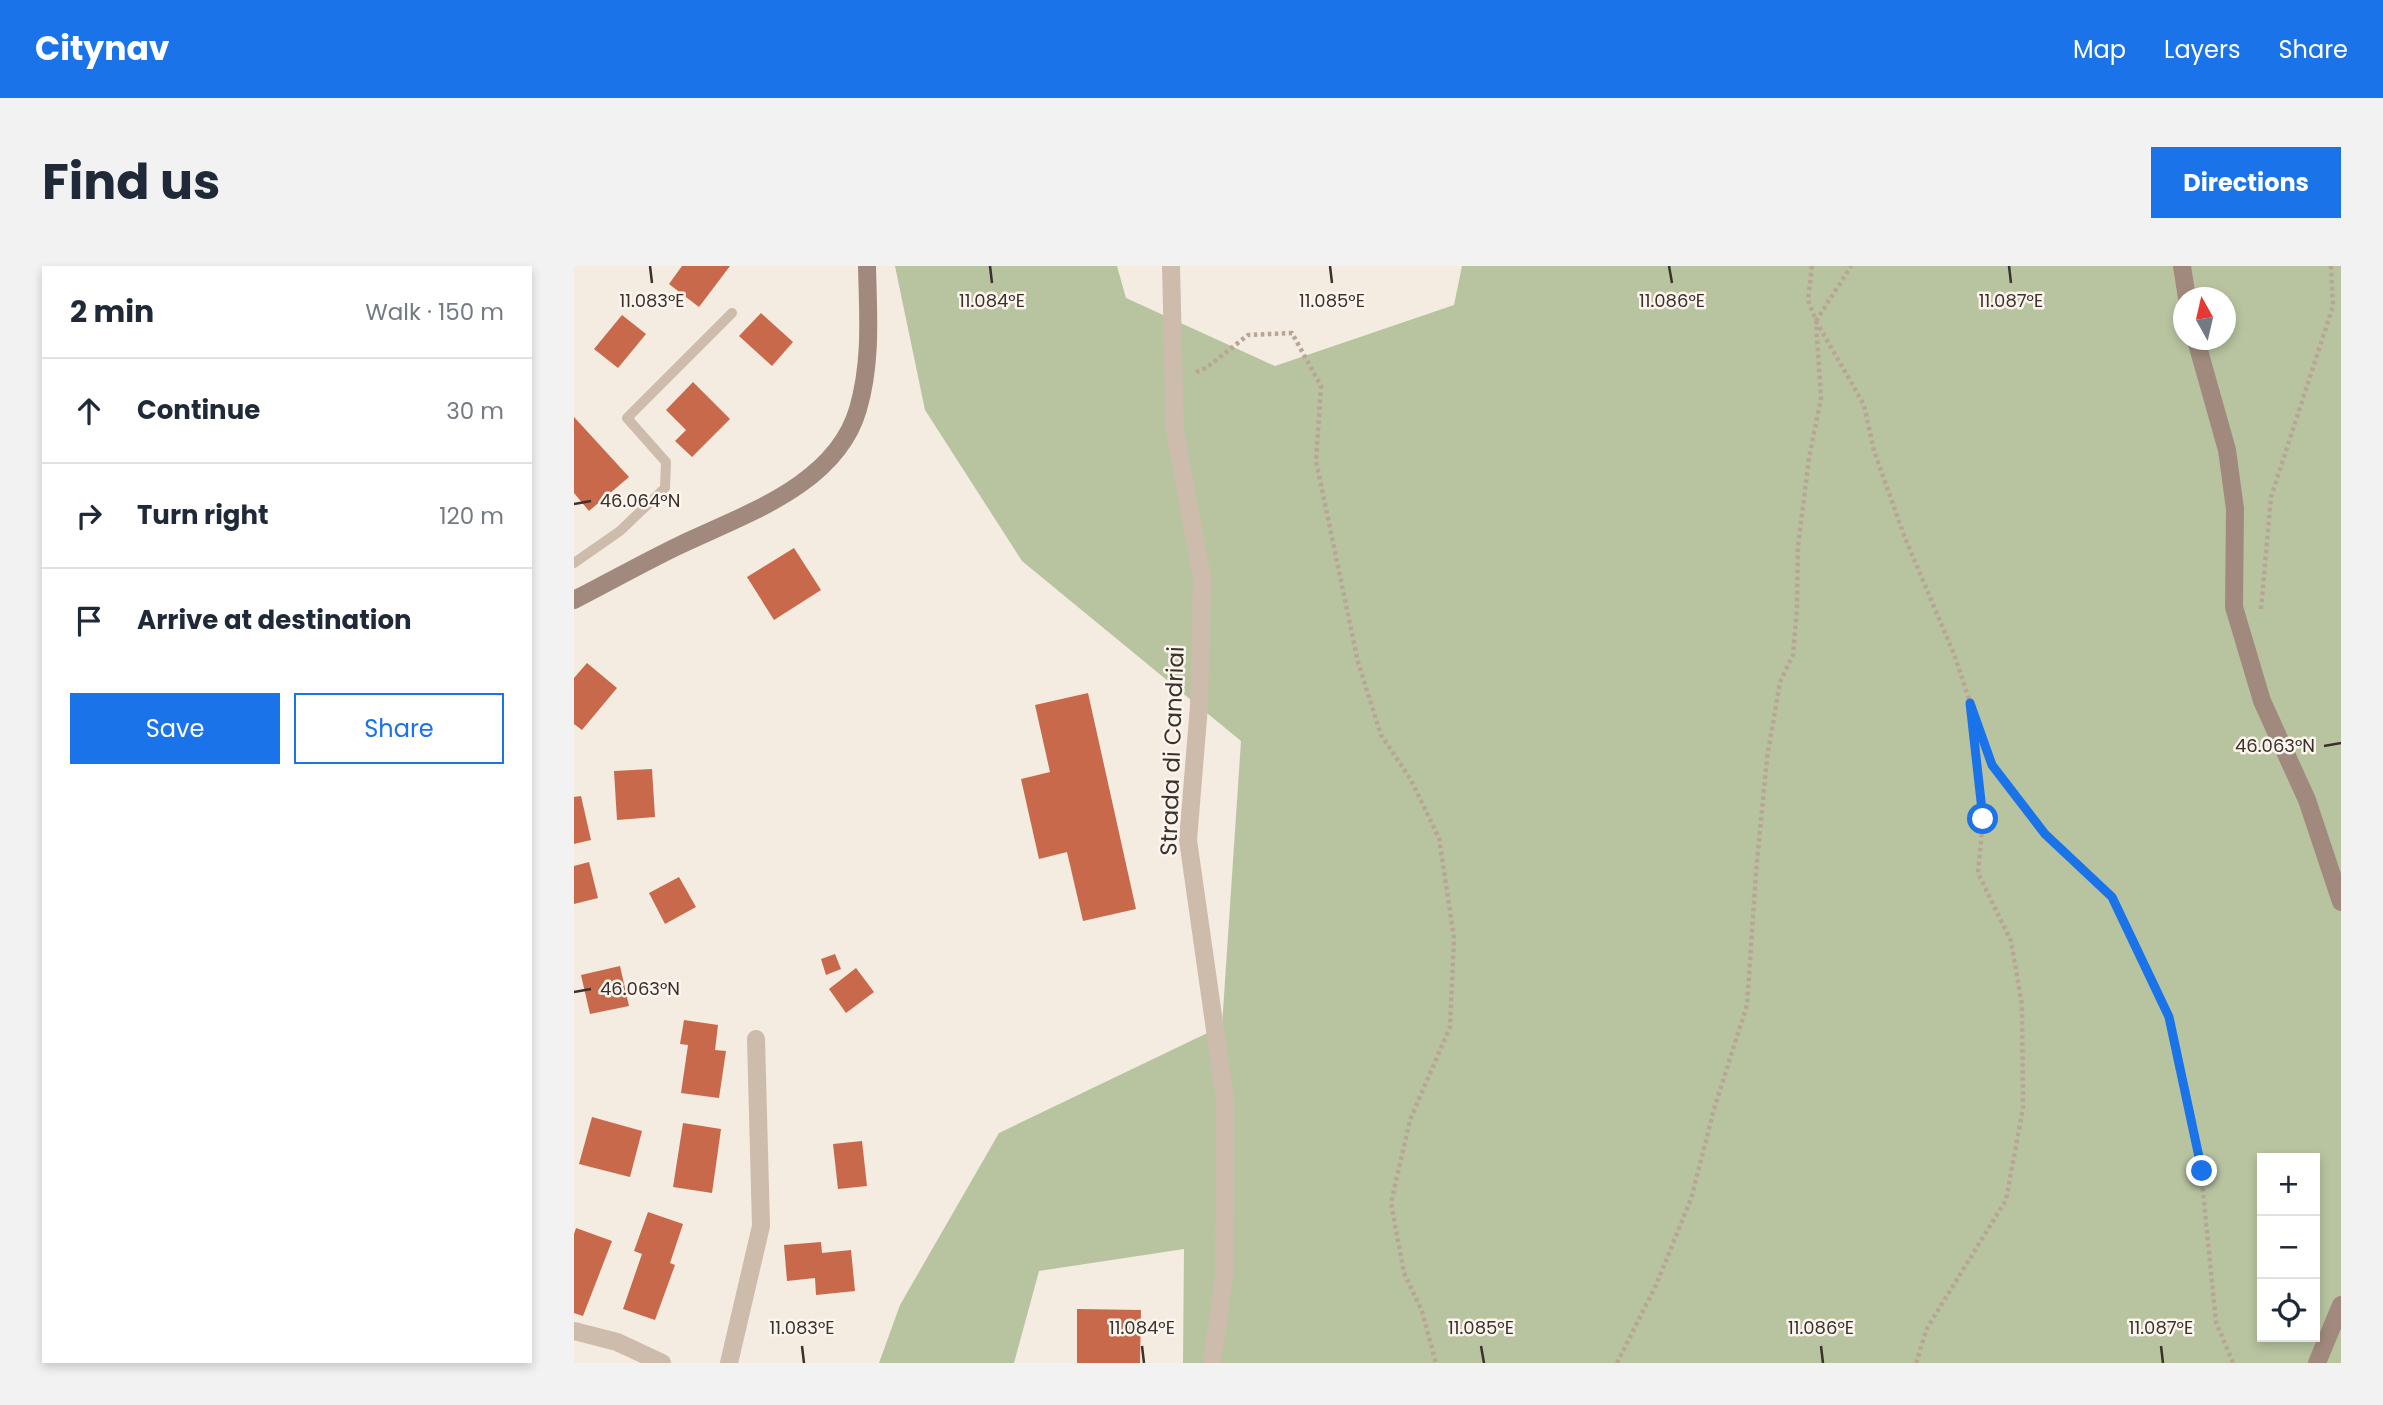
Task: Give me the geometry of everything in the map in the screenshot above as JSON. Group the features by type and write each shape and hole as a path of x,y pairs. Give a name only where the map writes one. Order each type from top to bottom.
{"street":[{"path":"574,600 677,546 777,500 810,476 839,446 858,411 866,370 870,330 867,266"},
{"name":"Strada di Candriai","path":"1171,266 1175,431 1202,578 1199,706 1188,840 1225,1100 1224,1278 1212,1363"},
{"path":"2182,266 2186,287"},
{"path":"2199,350 2227,450 2231,474 2235,509 2234,607 2262,701 2307,800 2341,902"},
{"path":"729,1363 761,1226 756,1039"},
{"path":"2317,1363 2341,1305"},
{"path":"574,1331 617,1342 662,1363"}],"lane":[{"path":"574,563 620,531 665,488 666,462 627,418 732,313"}],"path":[{"path":"1812,266 1808,300 1816,321 1852,266"},
{"path":"2260,618 2271,496 2333,306 2331,266"},
{"path":"1617,1363 1656,1285 1691,1199 1714,1109 1747,1004 1767,758 1780,682 1793,654 1798,547 1809,458 1821,398 1816,321 1864,405 1874,451 1905,538 1954,654 1992,765 2045,834 2112,897 2169,1017 2202,1171 2216,1322 2233,1363"},
{"path":"1174,379 1206,368 1248,335 1292,332 1321,386 1315,461 1358,662 1381,735 1411,780 1439,838 1454,938 1450,1027 1410,1120 1391,1203 1404,1273 1422,1311 1436,1363"},
{"path":"1916,1363 1927,1328 2006,1200 2023,1108 2022,1005 2011,941 1978,873 1983,819 1970,703"}],"green space":[{"path":"895,266 1117,266 1126,298 1275,366 1454,305 1462,266 2341,266 2341,1363 1183,1363 1184,1249 1039,1271 1014,1363 879,1363 900,1305 999,1133 1222,1026 1241,741 1022,561 925,410"}],"building":[{"path":"682,266 730,266 699,307 669,284"},
{"path":"761,313 793,342 772,366 739,336"},
{"path":"622,315 646,334 618,368 594,349"},
{"path":"693,382 730,419 692,457 675,441 686,430 666,410"},
{"path":"574,417 629,477 589,511 574,493"},
{"path":"794,548 821,590 774,620 747,577"},
{"path":"587,663 617,688 582,730 574,724 574,678"},
{"path":"1088,693 1136,909 1083,921 1067,852 1039,859 1021,779 1050,772 1035,705"},
{"path":"652,769 655,817 617,820 614,771"},
{"path":"581,796 591,840 574,844 574,797"},
{"path":"589,862 598,898 574,904 574,866"},
{"path":"679,877 696,907 665,924 649,893"},
{"path":"835,954 841,969 826,975 821,959"},
{"path":"620,966 629,1006 590,1014 581,975"},
{"path":"856,968 874,992 846,1013 829,989"},
{"path":"684,1020 718,1025 715,1050 726,1051 719,1098 681,1093 688,1045 680,1044"},
{"path":"592,1117 642,1131 630,1177 579,1164"},
{"path":"683,1123 721,1129 712,1193 673,1187"},
{"path":"862,1141 867,1186 838,1189 833,1144"},
{"path":"648,1212 683,1224 670,1263 675,1265 655,1320 623,1309 642,1254 634,1251"},
{"path":"576,1228 612,1241 583,1316 574,1313"},
{"path":"821,1242 822,1253 851,1250 855,1291 816,1295 815,1278 787,1281 784,1245"},
{"path":"1077,1309 1141,1310 1140,1363 1077,1363"}],"route":[{"path":"1983,819 1970,703 1992,765 2045,834 2112,897 2169,1017 2202,1171"}]}
